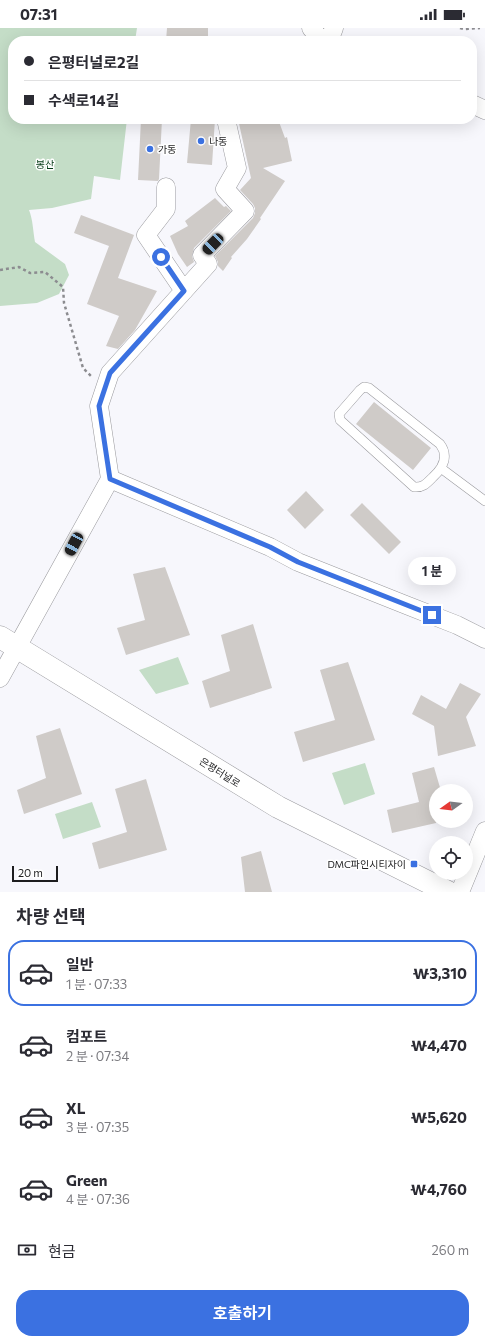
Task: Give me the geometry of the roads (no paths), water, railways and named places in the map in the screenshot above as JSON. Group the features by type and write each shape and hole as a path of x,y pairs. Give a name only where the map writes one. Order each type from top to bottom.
{"main road":[{"name":"은평터널로","path":"9,642 278,807 448,892"}],"street":[{"path":"311,28 318,36"},
{"path":"0,678 9,642 110,479 101,398 110,373 208,264 202,255 245,211 225,188 237,168 227,124"},
{"path":"166,187 166,209 146,234 184,291"},
{"path":"110,479 270,547 298,562 406,606 457,624 485,639"},
{"path":"460,892 485,831"}],"lane":[{"path":"364,387 369,388 440,444 444,449 442,469 425,485 420,488 414,487 340,420 339,414 360,390 364,387"},
{"path":"442,469 485,501"}],"place":[{"name":"나동","path":"201,141"},
{"name":"가동","path":"150,149"},
{"name":"DMC파인시티자이","path":"414,864"}],"park label":[{"name":"봉산","path":"45,164"}]}
